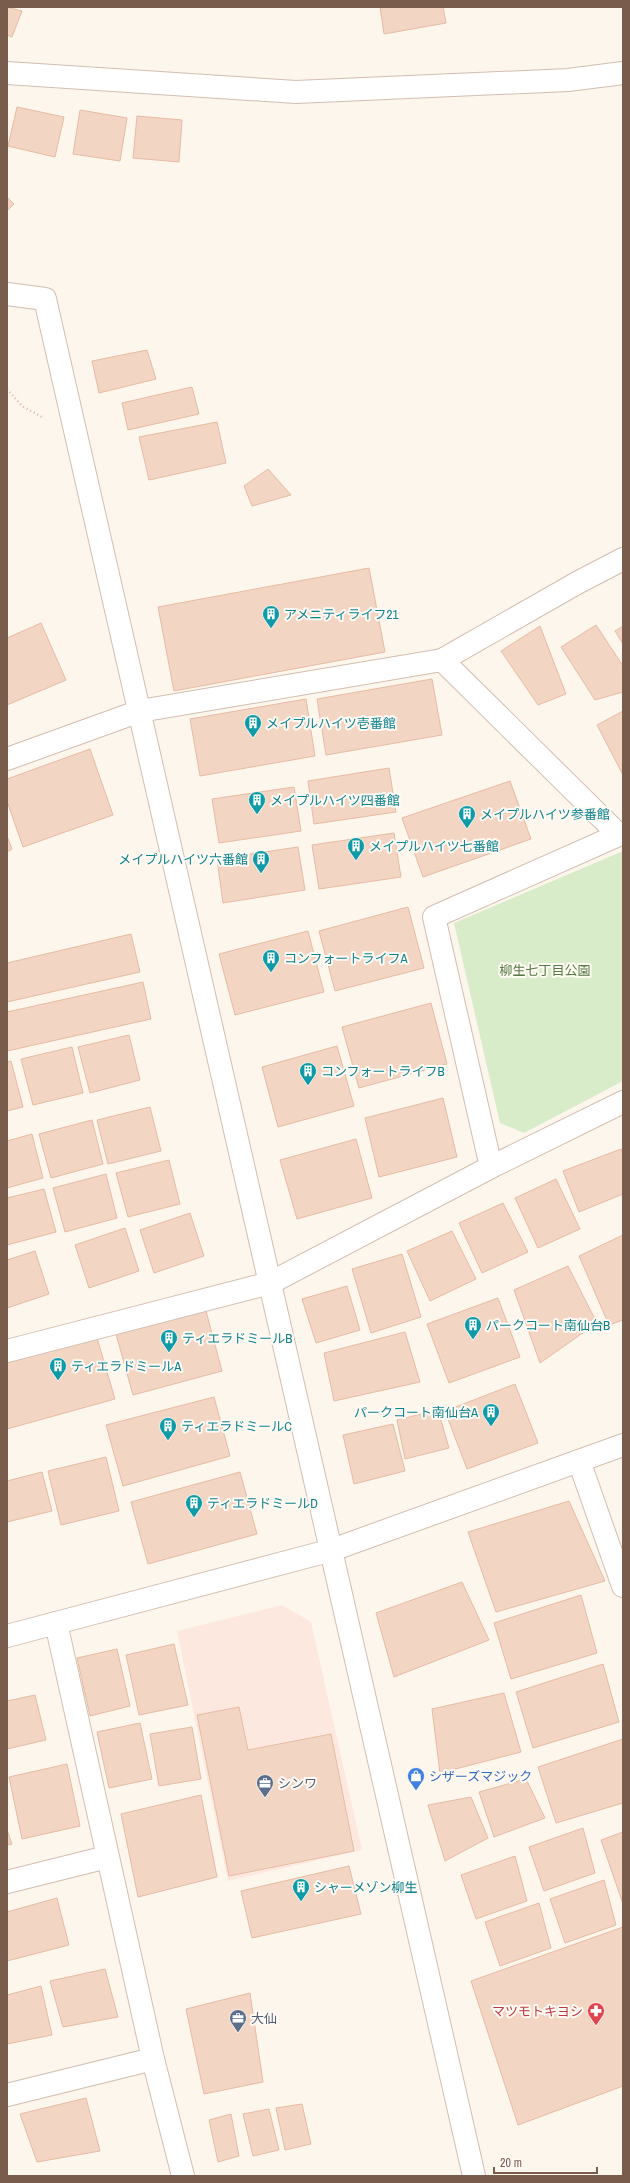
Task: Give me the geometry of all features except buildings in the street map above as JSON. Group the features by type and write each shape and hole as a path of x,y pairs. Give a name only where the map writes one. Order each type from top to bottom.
{"street":[{"path":"7,73 296,92 568,80 623,73"},
{"path":"7,294 46,299 474,2176"},
{"path":"7,759 140,711 442,660 577,583 623,560"},
{"path":"442,660 621,834 434,917 491,1167"},
{"path":"7,1351 270,1283 491,1167 623,1102"},
{"path":"7,1636 332,1550 623,1445"},
{"path":"579,1461 623,1586"},
{"path":"56,1623 153,2059 183,2176"},
{"path":"7,1882 107,1857"},
{"path":"7,2095 153,2059"}],"path":[{"path":"7,389 22,406 44,417 72,415"}],"shaded area":[{"path":"282,1605 311,1622 362,1850 228,1881 177,1631"}],"green space":[{"name":"柳生七丁目公園","path":"623,851 623,1081 524,1133 500,1123 454,923"}],"place":[{"name":"アメニティライフ21","path":"271,629"},
{"name":"メイプルハイツ壱番館","path":"253,738"},
{"name":"メイプルハイツ四番館","path":"257,815"},
{"name":"メイプルハイツ参番館","path":"467,829"},
{"name":"メイプルハイツ七番館","path":"356,861"},
{"name":"メイプルハイツ六番館","path":"261,874"},
{"name":"コンフォートライフA","path":"271,973"},
{"name":"コンフォートライフB","path":"308,1086"},
{"name":"パークコート南仙台B","path":"473,1340"},
{"name":"ティエラドミールB","path":"169,1353"},
{"name":"ティエラドミールA","path":"58,1381"},
{"name":"パークコート南仙台A","path":"491,1427"},
{"name":"ティエラドミールC","path":"168,1441"},
{"name":"ティエラドミールD","path":"194,1518"},
{"name":"シザーズマジック","path":"416,1791"},
{"name":"シンワ","path":"265,1798"},
{"name":"シャーメゾン柳生","path":"301,1902"},
{"name":"マツモトキヨシ","path":"596,2026"},
{"name":"大仙","path":"238,2033"}]}
